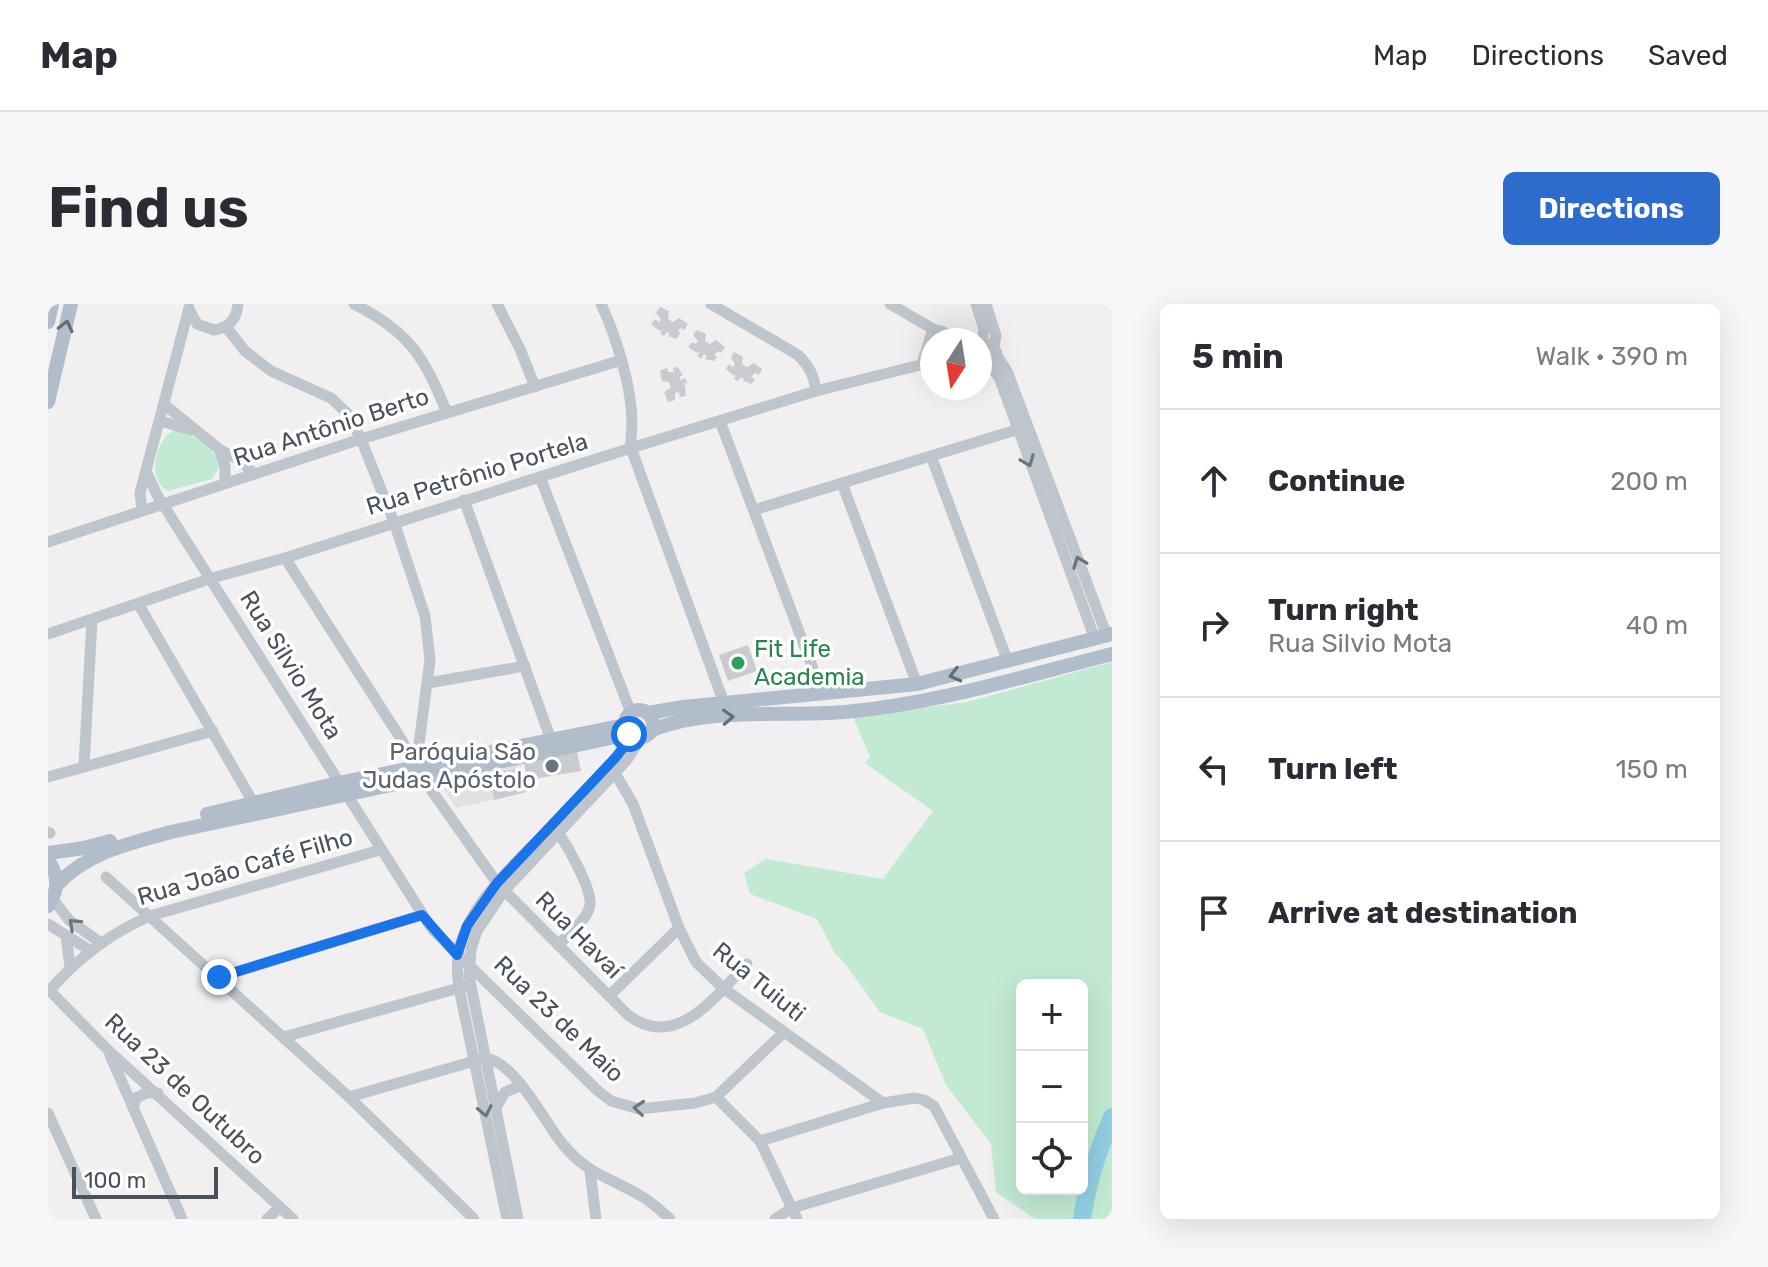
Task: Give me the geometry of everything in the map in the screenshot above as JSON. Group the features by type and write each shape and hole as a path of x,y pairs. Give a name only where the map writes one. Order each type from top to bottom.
{"main road":[{"path":"48,322 52,304"},
{"path":"48,402 71,304"},
{"path":"635,729 653,721 648,713 917,684 1104,636 1107,645 1103,649 1048,665 1028,675"},
{"path":"48,853 84,848 342,788 553,744 692,719 846,712 949,696 1112,654"},
{"path":"53,897 86,860 103,852 257,807"},
{"path":"48,860 54,869 53,897"}],"street":[{"path":"189,306 193,319 202,327 214,330 226,327 234,319 238,304"},
{"path":"354,304 384,319 410,343 430,373 447,413"},
{"path":"497,304 535,387"},
{"path":"601,304 615,334 622,360 632,422 631,448 724,703"},
{"path":"711,304 798,355 808,365 816,391"},
{"path":"890,304 931,328"},
{"path":"976,304 984,328"},
{"path":"986,304 996,336 992,344"},
{"path":"142,510 140,493 189,306"},
{"path":"179,345 202,327"},
{"path":"226,327 245,351 271,371 331,398 348,414 361,439 394,522 425,616 430,660 419,733 419,772"},
{"path":"992,358 1007,371 1104,636"},
{"name":"Rua Antônio Berto","path":"50,540 361,439 622,360"},
{"path":"992,363 1016,430 1104,636"},
{"name":"Rua Petrônio Portela","path":"48,634 212,578 285,558 631,448 816,391 920,365"},
{"path":"165,405 193,430 241,461 254,474"},
{"path":"160,421 193,430"},
{"path":"720,421 822,693"},
{"path":"632,422 646,444"},
{"path":"754,510 1016,430"},
{"path":"219,449 225,466 225,483"},
{"path":"931,456 1008,662"},
{"name":"Rua Silvio Mota","path":"147,473 422,915 457,955 469,964"},
{"path":"540,477 635,729 615,773 555,829"},
{"path":"842,483 917,684"},
{"path":"464,500 553,744"},
{"name":"Rua Havaí","path":"285,558 419,772 500,887 636,1021 658,1026 687,1022 747,964"},
{"path":"139,605 257,807"},
{"path":"84,766 92,620"},
{"path":"428,683 525,666"},
{"path":"509,1217 457,955 467,926 555,829 616,757 635,729"},
{"path":"48,777 213,731"},
{"path":"401,739 419,733"},
{"name":"Rua Tuiuti","path":"615,773 633,804 679,928 696,962 723,988 883,1103"},
{"path":"555,829 587,890 590,904 585,916 558,945"},
{"name":"Rua João Café Filho","path":"49,990 70,967 131,924 380,850"},
{"path":"106,877 349,1097 474,1219"},
{"path":"465,987 477,931 500,887"},
{"path":"53,897 69,920 96,947"},
{"path":"219,977 422,915"},
{"path":"48,924 66,936 96,947"},
{"path":"609,996 679,928"},
{"path":"66,936 70,967"},
{"name":"Rua 23 de Maio","path":"469,964 611,1101 625,1106 655,1109 716,1097"},
{"path":"284,1037 465,987"},
{"name":"Rua 23 de Outubro","path":"49,990 108,1050 293,1219"},
{"path":"784,1032 716,1097 760,1141 794,1214"},
{"path":"108,1050 182,1219"},
{"path":"479,1060 497,1106 509,1217"},
{"path":"349,1097 479,1060 499,1061 564,1145 590,1171 644,1198 670,1219"},
{"path":"497,1106 505,1092 520,1086"},
{"path":"133,1108 136,1098 146,1093 158,1093"},
{"path":"760,1141 883,1103 915,1098 924,1100 934,1106 994,1219"},
{"path":"48,1113 96,1219"},
{"path":"775,1219 961,1158"},
{"path":"590,1171 596,1219"},
{"path":"267,1219 280,1207"}],"shaded area":[{"path":"521,761 526,792 456,808 444,789 443,781 447,775"}],"green space":[{"path":"175,430 202,442 220,466 212,479 168,491 157,478 156,460 162,442"},
{"path":"1112,662 1112,1219 1035,1219 996,1192 991,1144 946,1085 923,1029 880,1012 834,952 817,919 750,894 744,873 766,859 883,879 933,811 865,763 870,757 853,717 967,702"}],"building":[{"path":"660,307 669,311 668,319 673,322 679,318 688,324 684,330 678,330 680,334 677,339 668,336 670,334 667,332 664,336 660,334 663,329 660,331 651,324 655,319 659,322 661,319 656,313"},
{"path":"697,330 706,334 705,341 710,344 716,340 725,347 721,353 718,351 714,355 717,357 714,361 705,359 707,356 704,354 701,359 697,356 700,352 688,347 698,341 693,335"},
{"path":"734,352 743,357 742,364 747,367 754,363 762,369 759,375 755,373 751,377 755,379 752,384 741,377 738,381 734,379 737,374 734,376 726,369 729,364 733,367 735,364 731,358"},
{"path":"678,367 683,376 680,380 686,378 687,383 682,384 685,385 686,396 680,397 679,392 675,393 675,400 668,402 664,392 671,388 669,382 662,381 660,370 667,368 668,372 674,372 673,368"},
{"name":"Fit Life Academia","path":"748,645 757,671 728,681 719,655"},
{"name":"Paróquia São Judas Apóstolo","path":"577,752 581,771 527,780 524,762"},
{"path":"522,768 526,792 494,800 489,774"}],"waterway":[{"path":"1082,1219 1094,1167 1112,1117"}],"place":[{"name":"Fit Life Academia","path":"738,663"},
{"name":"Paróquia São Judas Apóstolo","path":"552,766"}],"route":[{"path":"219,977 422,915 457,955 467,926 479,906 624,748 632,736 629,734"}]}
